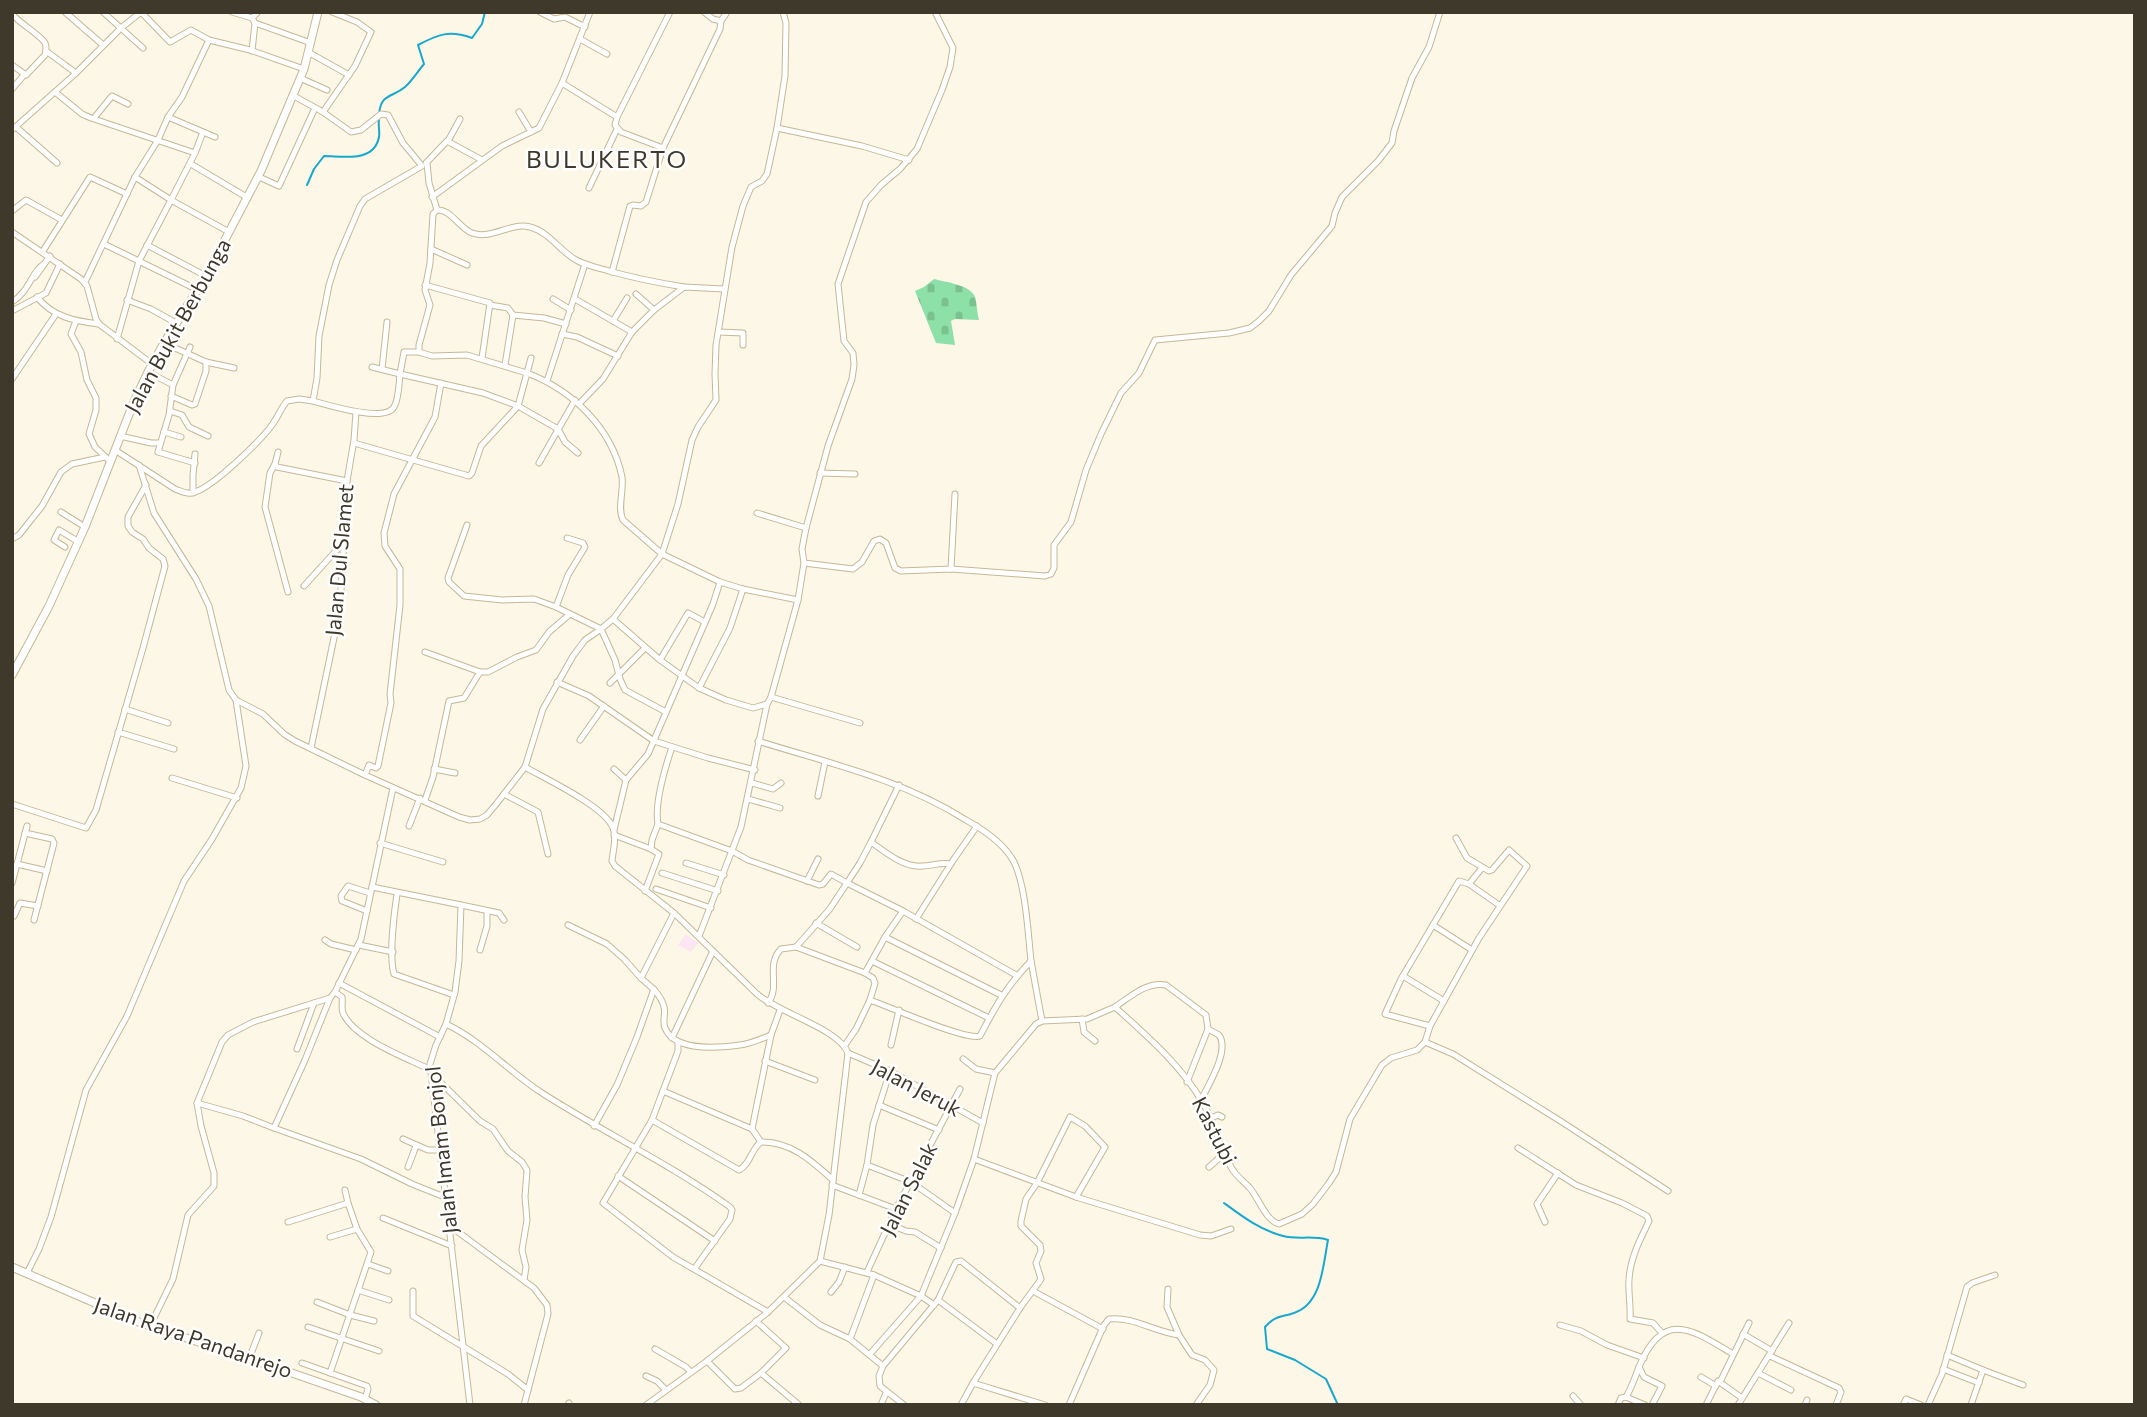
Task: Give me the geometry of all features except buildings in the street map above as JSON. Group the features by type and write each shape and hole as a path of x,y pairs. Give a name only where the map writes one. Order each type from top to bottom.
{"main road":[{"name":"Jalan Bukit Berbunga","path":"12,675 16,661 44,615 79,542 108,459 115,450 132,404 163,343 198,290 259,177 304,69 318,12"},
{"name":"Jalan Raya Pandanrejo","path":"12,1267 139,1322 366,1399 376,1405"}],"street":[{"path":"65,12 103,46"},
{"path":"103,12 143,48"},
{"path":"57,163 14,128 141,12 170,42 190,30 209,40 304,69"},
{"path":"232,12 311,43"},
{"path":"252,51 253,20 258,12"},
{"path":"323,112 349,75 371,31 332,12"},
{"path":"540,12 554,19 564,17 585,26"},
{"path":"432,197 502,146 537,130 562,83 590,12"},
{"path":"589,188 617,129 617,117 670,12"},
{"path":"704,12 721,21"},
{"path":"612,272 630,206 641,206 646,202 663,148 727,12"},
{"path":"236,700 263,714 284,734 316,752 366,772 393,788 425,797 459,817 476,820 487,815 504,794 525,766 543,709 557,682 585,640 613,619 662,554 678,504 692,440 716,400 715,362 724,289 743,206 751,187 767,174 785,76 786,23 783,12"},
{"path":"699,936 741,827 767,704 798,600 806,528 820,473 852,379 853,353 844,341 838,285 866,202 917,149 953,56 952,45 935,12"},
{"path":"804,563 853,569 862,562 874,541 880,539 886,543 895,568 901,571 951,569 1045,576 1051,574 1054,568 1054,545 1071,522 1086,470 1101,434 1121,393 1139,373 1155,340 1228,333 1250,328 1269,311 1291,275 1332,226 1342,197 1378,162 1392,143 1412,78 1429,47 1440,12"},
{"path":"12,15 44,42 46,51 76,73"},
{"path":"580,39 607,54"},
{"path":"85,282 135,177 182,97 209,40"},
{"path":"12,89 46,51"},
{"path":"308,52 349,75"},
{"path":"12,65 24,75"},
{"path":"300,78 327,89"},
{"path":"562,83 617,117"},
{"path":"55,92 82,114 195,153"},
{"path":"94,118 112,96 128,104"},
{"path":"294,96 355,132 379,115 390,116 403,143 424,164 437,210"},
{"path":"259,177 279,186 315,108"},
{"path":"519,112 531,132"},
{"path":"168,117 215,137"},
{"path":"313,401 317,378 318,336 328,285 359,206 365,199 424,164 448,141 460,119"},
{"path":"777,128 862,146 909,160"},
{"path":"617,129 663,148"},
{"path":"117,339 139,261 191,164 203,132"},
{"path":"448,141 482,160"},
{"path":"191,164 248,198"},
{"path":"43,251 90,177 127,194"},
{"path":"135,177 229,233"},
{"path":"12,211 26,200 62,220"},
{"path":"419,352 430,305 425,285 430,263 433,214 437,210 443,210 474,234 486,235 517,226 535,229 573,258 612,272 684,287 724,289"},
{"path":"12,232 85,282 99,324 173,385"},
{"path":"104,244 198,290"},
{"path":"147,245 206,276"},
{"path":"431,249 467,265"},
{"path":"12,302 24,292 50,256"},
{"path":"12,310 49,289 60,264"},
{"path":"547,381 585,264"},
{"path":"425,285 508,308 513,315 505,365"},
{"path":"539,463 577,402 603,379 632,332 654,310 684,287"},
{"path":"12,292 19,298"},
{"path":"636,295 654,310"},
{"path":"37,297 56,314 76,321 99,324"},
{"path":"613,321 627,298"},
{"path":"553,299 571,310"},
{"path":"575,299 632,332"},
{"path":"127,300 176,323"},
{"path":"482,358 490,305"},
{"path":"12,379 56,314"},
{"path":"513,315 544,318 566,324"},
{"path":"76,321 71,334 81,352 84,369 97,404 89,434 95,447 108,459"},
{"path":"382,369 387,323"},
{"path":"719,332 743,333 743,345"},
{"path":"562,334 577,337 618,356"},
{"path":"163,343 188,350 206,362 234,368"},
{"path":"188,350 173,385 170,411 159,443 159,453 195,463"},
{"path":"115,450 176,489 193,493 205,488 242,456 272,425 287,401 299,399 356,412 383,413 392,410 395,404 404,352 419,352 432,356 459,354 482,358 547,381 577,402 612,446 621,476 623,490 620,513 623,520 662,554 720,582 798,600"},
{"path":"354,443 469,476 481,446 518,406 531,358"},
{"path":"171,396 195,404 206,371 206,362"},
{"path":"372,367 483,393 518,406 558,429 565,442 578,453"},
{"path":"366,772 369,765 376,768 379,764 391,703 400,605 400,569 385,547 384,533 394,494 435,417 441,383"},
{"path":"170,411 182,415 189,428 208,436"},
{"name":"Jalan Dul Slamet","path":"316,752 340,609 346,481 354,443 356,412"},
{"path":"164,432 181,437"},
{"path":"120,436 159,443"},
{"path":"278,452 270,473 265,507 288,592"},
{"path":"193,493 195,454"},
{"path":"12,539 19,535 42,506 61,472 72,464 108,459"},
{"path":"275,464 277,467 346,481"},
{"path":"27,1273 51,1217 86,1090 127,1016 184,881 237,797 246,766 236,700 229,690 209,606 196,579 154,513 139,465"},
{"path":"820,473 855,474"},
{"path":"12,804 86,828 96,810 164,566 163,559 149,548 143,539 132,533 128,526 128,517 146,485"},
{"path":"951,569 955,494"},
{"path":"61,512 85,527"},
{"path":"757,513 806,528"},
{"path":"467,525 448,578 458,592 464,596 502,600 534,599 601,629 626,692 666,712"},
{"path":"65,547 54,540 58,530 79,542"},
{"path":"556,607 568,575 585,547 583,543 567,538"},
{"path":"304,586 342,544"},
{"path":"646,1405 768,1312 820,1261 830,1215 848,1053 845,1045 832,1035 768,1003 674,913 612,861 614,832 626,780 648,754 720,582"},
{"path":"699,688 730,628 743,589"},
{"path":"660,660 688,613 705,622"},
{"path":"425,652 480,672 488,672 536,650 549,632 570,614"},
{"path":"613,619 645,648 699,688 752,708 767,704"},
{"path":"610,683 645,648"},
{"path":"409,826 425,797 434,769 448,703 463,699 480,672"},
{"path":"557,682 589,696 654,741 755,769"},
{"path":"771,697 860,723"},
{"path":"580,740 604,706"},
{"path":"125,709 168,723"},
{"path":"118,732 174,749"},
{"path":"758,741 873,775 936,801 977,826 1003,847 1015,865 1020,882 1042,1021"},
{"path":"652,849 652,840 659,824 659,804 671,747"},
{"path":"818,796 825,762"},
{"path":"525,766 603,814 611,823 614,832 652,849 659,855 645,891"},
{"path":"434,769 455,773"},
{"path":"614,769 626,780"},
{"path":"172,778 237,797"},
{"path":"752,783 773,789 781,783"},
{"path":"796,947 829,910 860,863 899,785"},
{"path":"274,1128 332,995 357,948 393,788"},
{"path":"504,794 538,812 548,853"},
{"path":"748,799 780,808"},
{"path":"659,824 732,851 748,860 821,885 831,874 1016,975"},
{"path":"12,883 27,826"},
{"path":"916,919 977,826"},
{"path":"25,834 53,841 34,920"},
{"path":"1456,838 1467,858 1482,869 1492,871 1508,850 1527,866 1472,950 1430,1026 1425,1042 1452,1054 1668,1191"},
{"path":"871,842 892,858 910,865 921,867 936,863 951,864"},
{"path":"380,843 443,862"},
{"path":"807,880 818,859"},
{"path":"686,863 724,875"},
{"path":"17,864 47,871"},
{"path":"1468,884 1482,869"},
{"path":"662,873 718,891"},
{"path":"1430,1026 1385,1014 1403,976 1459,881 1499,905"},
{"path":"367,911 342,901 341,896 348,886 499,913 505,920"},
{"path":"656,889 711,908"},
{"path":"397,894 393,972 397,976 454,995"},
{"path":"13,916 20,903 38,906"},
{"name":"Jalan Imam Bonjol","path":"461,905 459,961 454,995 446,1024 431,1059 431,1072 470,1405"},
{"path":"480,950 487,926 487,911"},
{"path":"865,974 903,911"},
{"path":"641,978 674,913"},
{"path":"816,923 857,947"},
{"path":"568,925 607,944 654,989 664,1008 667,1032 678,1042 703,1047 741,1045 771,1035"},
{"path":"1433,925 1472,950"},
{"path":"885,937 1001,995"},
{"path":"326,940 331,944 393,952"},
{"path":"768,1003 774,994 775,957 780,950 796,947 873,978 875,983 870,1000 856,1030 845,1045"},
{"path":"672,1038 713,951"},
{"path":"872,961 989,1018"},
{"path":"870,1000 975,1038 980,1036 1001,995 1031,961"},
{"path":"1403,976 1444,1001"},
{"path":"339,984 440,1037"},
{"path":"870,1354 921,1296 974,1160 995,1073 1036,1024 1042,1021 1082,1019 1115,1007 1145,987 1160,984 1206,1015 1208,1030 1187,1082"},
{"path":"594,1126 617,1085 654,989"},
{"path":"150,1326 173,1279 188,1215 213,1189 215,1182 197,1103 219,1046 228,1035 253,1022 332,995 342,997 343,1013 362,1034 431,1072 480,1121 493,1129 508,1151 527,1170 527,1220 522,1250 526,1267 524,1280"},
{"path":"296,1049 314,1003"},
{"name":"Kastubi","path":"1115,1007 1179,1069 1211,1118 1232,1170 1250,1188 1273,1222 1279,1224 1302,1214 1313,1204 1336,1172 1350,1119 1382,1065 1388,1059 1417,1049 1425,1042"},
{"path":"752,1129 765,1060 780,1010"},
{"path":"891,1045 898,1010"},
{"path":"1082,1019 1084,1032 1095,1041"},
{"path":"446,1024 468,1035 521,1079 730,1207 732,1214 695,1268"},
{"path":"1201,1100 1215,1072 1223,1046 1219,1035 1208,1030"},
{"path":"678,1042 678,1051 652,1120 604,1198 604,1204 673,1257 768,1312"},
{"name":"Jalan Jeruk","path":"848,1053 890,1071 983,1123"},
{"path":"963,1059 976,1069 995,1073"},
{"path":"765,1060 815,1080"},
{"path":"859,1195 867,1166 873,1125 890,1071"},
{"name":"Jalan Salak","path":"850,1339 889,1224 960,1089"},
{"path":"663,1091 752,1129 761,1142"},
{"path":"197,1103 243,1116 360,1159 447,1198"},
{"path":"879,1105 939,1130"},
{"path":"1211,1118 1223,1116"},
{"path":"961,1405 1020,1307 1041,1279 1036,1263 1041,1248 1020,1224 1026,1199 1037,1183 1070,1117 1084,1126 1105,1147 1076,1197"},
{"path":"652,1120 739,1170 744,1168 755,1146 761,1142 779,1144 803,1154 833,1183 896,1209"},
{"path":"403,1139 428,1150 439,1150"},
{"path":"408,1167 416,1146"},
{"path":"1518,1148 1583,1189 1622,1203 1649,1218 1630,1269 1630,1319 1653,1323 1662,1333"},
{"path":"1209,1167 1225,1153"},
{"path":"974,1160 1076,1197 1200,1236 1212,1236 1231,1229"},
{"path":"867,1166 911,1182 955,1213"},
{"path":"1545,1222 1537,1204 1558,1173"},
{"path":"618,1176 715,1241"},
{"path":"330,1373 371,1250 357,1229 345,1190"},
{"path":"288,1222 348,1203"},
{"path":"383,1218 452,1246"},
{"path":"889,1224 915,1232 941,1248"},
{"path":"450,1226 537,1291 549,1311 524,1405"},
{"path":"330,1237 357,1229"},
{"path":"820,1261 870,1274 936,1303 997,1344"},
{"path":"903,1405 886,1392 879,1382 879,1376 883,1366 936,1303 956,1262 961,1261 1020,1307"},
{"path":"368,1264 388,1271"},
{"path":"831,1292 845,1267"},
{"path":"1928,1405 1943,1369 1968,1285 1995,1275"},
{"path":"1168,1289 1167,1307 1179,1335 1192,1355 1205,1360 1214,1370 1210,1385 1196,1405"},
{"path":"358,1290 389,1300"},
{"path":"1033,1291 1103,1329"},
{"path":"413,1292 413,1316 508,1374 528,1390"},
{"path":"784,1297 820,1325 850,1339 883,1366"},
{"path":"317,1303 373,1321"},
{"path":"1069,1405 1109,1319 1120,1318 1164,1333 1179,1335"},
{"path":"707,1361 736,1390 761,1373 786,1348 756,1321"},
{"path":"1706,1405 1749,1323"},
{"path":"1738,1405 1789,1323"},
{"path":"1560,1325 1644,1358"},
{"path":"307,1327 379,1352"},
{"path":"1626,1397 1650,1346 1662,1333 1675,1329 1690,1329 1733,1354"},
{"path":"250,1359 259,1333"},
{"path":"1743,1334 1771,1354 1839,1388 1841,1392 1836,1405"},
{"path":"655,1349 691,1372"},
{"path":"1947,1355 2023,1385"},
{"path":"302,1363 368,1387 366,1399"},
{"path":"1639,1367 1646,1378 1662,1386 1653,1405"},
{"path":"1943,1369 1979,1383"},
{"path":"1972,1404 1983,1370"},
{"path":"761,1373 799,1405"},
{"path":"1758,1373 1791,1390"},
{"path":"646,1376 657,1381 665,1390"},
{"path":"1701,1377 1717,1381 1742,1398"},
{"path":"973,1383 1045,1405"},
{"path":"881,1405 886,1392"},
{"path":"1573,1396 1581,1405"},
{"path":"1618,1405 1621,1398 1626,1397 1645,1405"},
{"path":"1903,1405 1906,1399 1921,1405"}],"shaded area":[{"path":"686,934 698,943 691,952 678,945"}],"green space":[{"path":"934,279 963,287 975,297 979,320 951,321 955,345 936,343 915,291"}],"waterway":[{"path":"379,114 382,102 405,87 424,64 418,45 444,34 472,38 482,24 485,12"},
{"path":"307,185 324,156 348,157 371,151 379,137 379,120"},
{"path":"1224,1203 1252,1222 1275,1233 1289,1237 1328,1240 1316,1293 1303,1308 1275,1319 1265,1327 1267,1349 1295,1360 1326,1379 1338,1405"}],"district":[{"name":"BULUKERTO","path":"607,160"}]}
